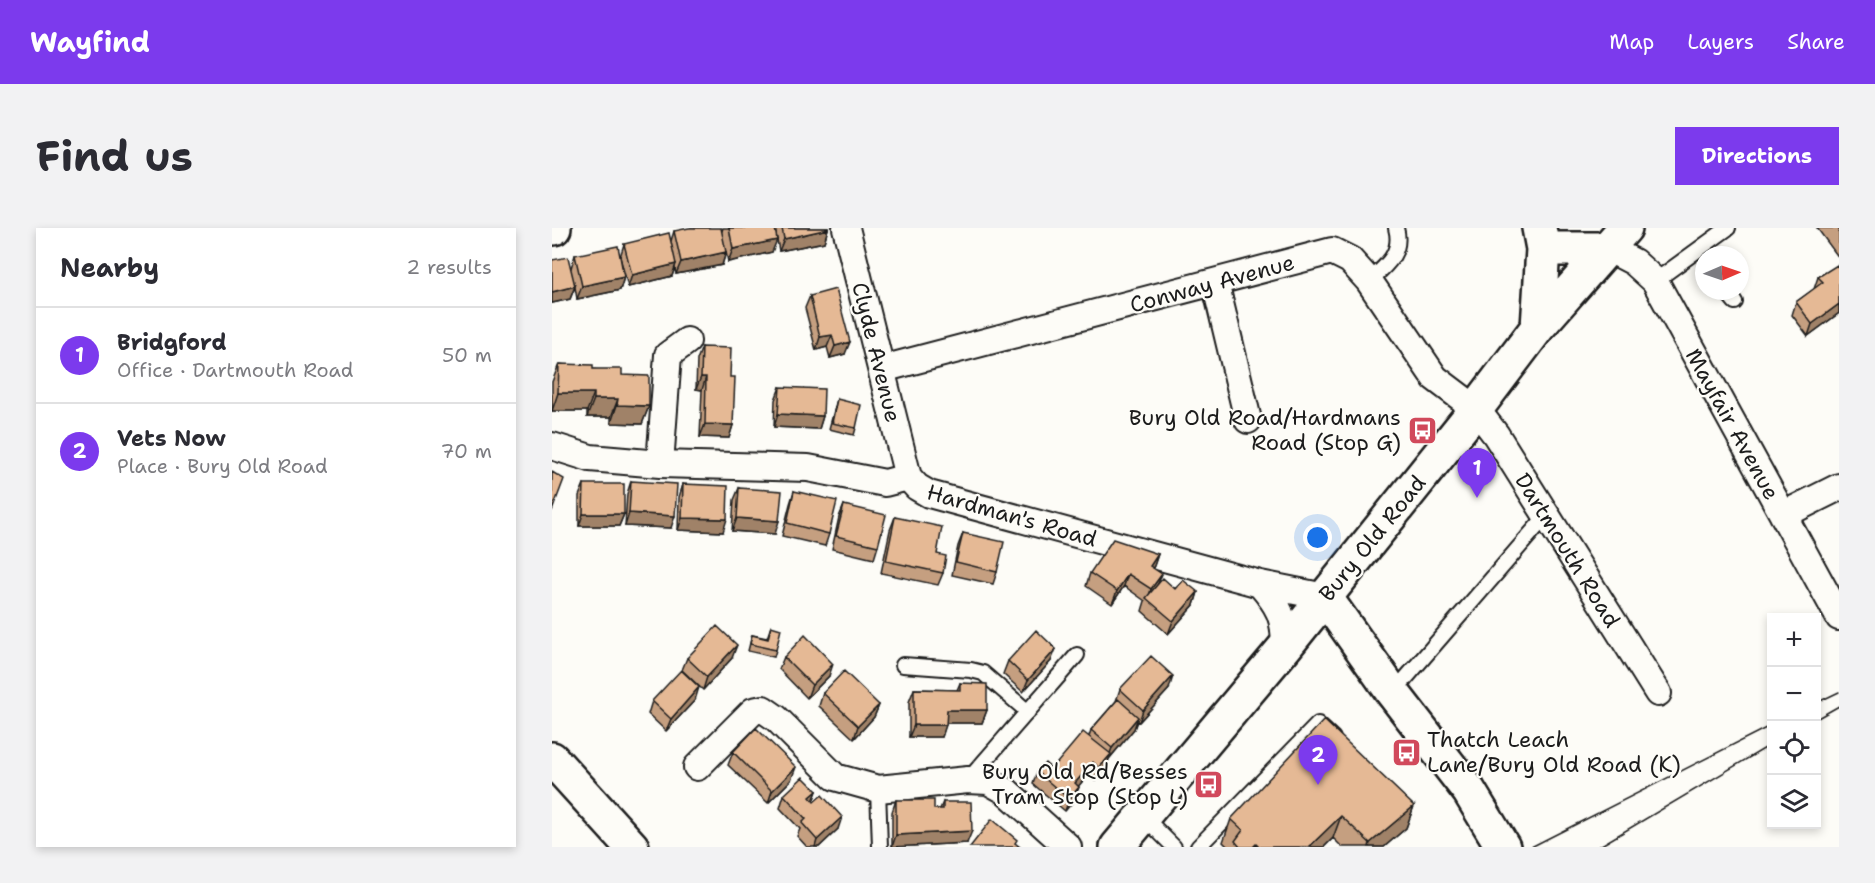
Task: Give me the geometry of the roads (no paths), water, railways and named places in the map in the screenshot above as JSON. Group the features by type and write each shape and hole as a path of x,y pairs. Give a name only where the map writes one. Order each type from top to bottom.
{"main road":[{"path":"1538,327 1541,238 1617,238"},
{"name":"Bury Old Road","path":"1117,847 1285,647 1476,409 1538,327 1617,238"},
{"path":"1324,597 1470,791 1503,847"},
{"path":"552,759 632,847"}],"street":[{"name":"Clyde Avenue","path":"846,228 908,477"},
{"name":"Mayfair Avenue","path":"1617,238 1634,262 1655,281 1839,617"},
{"name":"Conway Avenue","path":"882,369 1332,251 1350,260 1369,280 1435,378 1476,409"},
{"path":"1215,282 1248,420"},
{"path":"660,464 668,356 675,348 687,341"},
{"name":"Dartmouth Road","path":"1476,409 1496,435 1658,693"},
{"name":"Hardman's Road","path":"552,446 590,458 660,464 808,468 885,483 908,477 917,487 929,494 1260,584 1324,597"},
{"path":"1783,515 1839,487"},
{"path":"1260,584 1276,603 1282,615 1285,647"},
{"path":"697,767 753,711 763,709 776,718 835,777 878,789 968,780 988,781 1006,791 1068,847"}],"lane":[{"path":"1369,280 1388,264 1397,249 1396,228"},
{"path":"1710,246 1728,228"},
{"path":"1655,281 1695,259"},
{"path":"1394,693 1546,516"},
{"path":"968,780 1077,655"},
{"path":"903,665 983,673 1028,712"},
{"path":"1198,847 1318,724 1343,748"},
{"path":"878,789 880,847"},
{"path":"1143,816 1174,847"}],"tram line":[{"path":"1821,701 1839,692"},
{"path":"1821,716 1839,706"},
{"path":"1531,847 1767,728"},
{"path":"1598,847 1767,747"}],"place":[{"name":"Bury Old Road/Hardmans Road (Stop G)","path":"1422,430"},
{"name":"Bridgford","path":"1477,498"},
{"name":"Thatch Leach Lane/Bury Old Road (K)","path":"1406,752"},
{"name":"Bury Old Rd/Besses Tram Stop (Stop L)","path":"1209,784"},
{"name":"Vets Now","path":"1318,785"}]}
